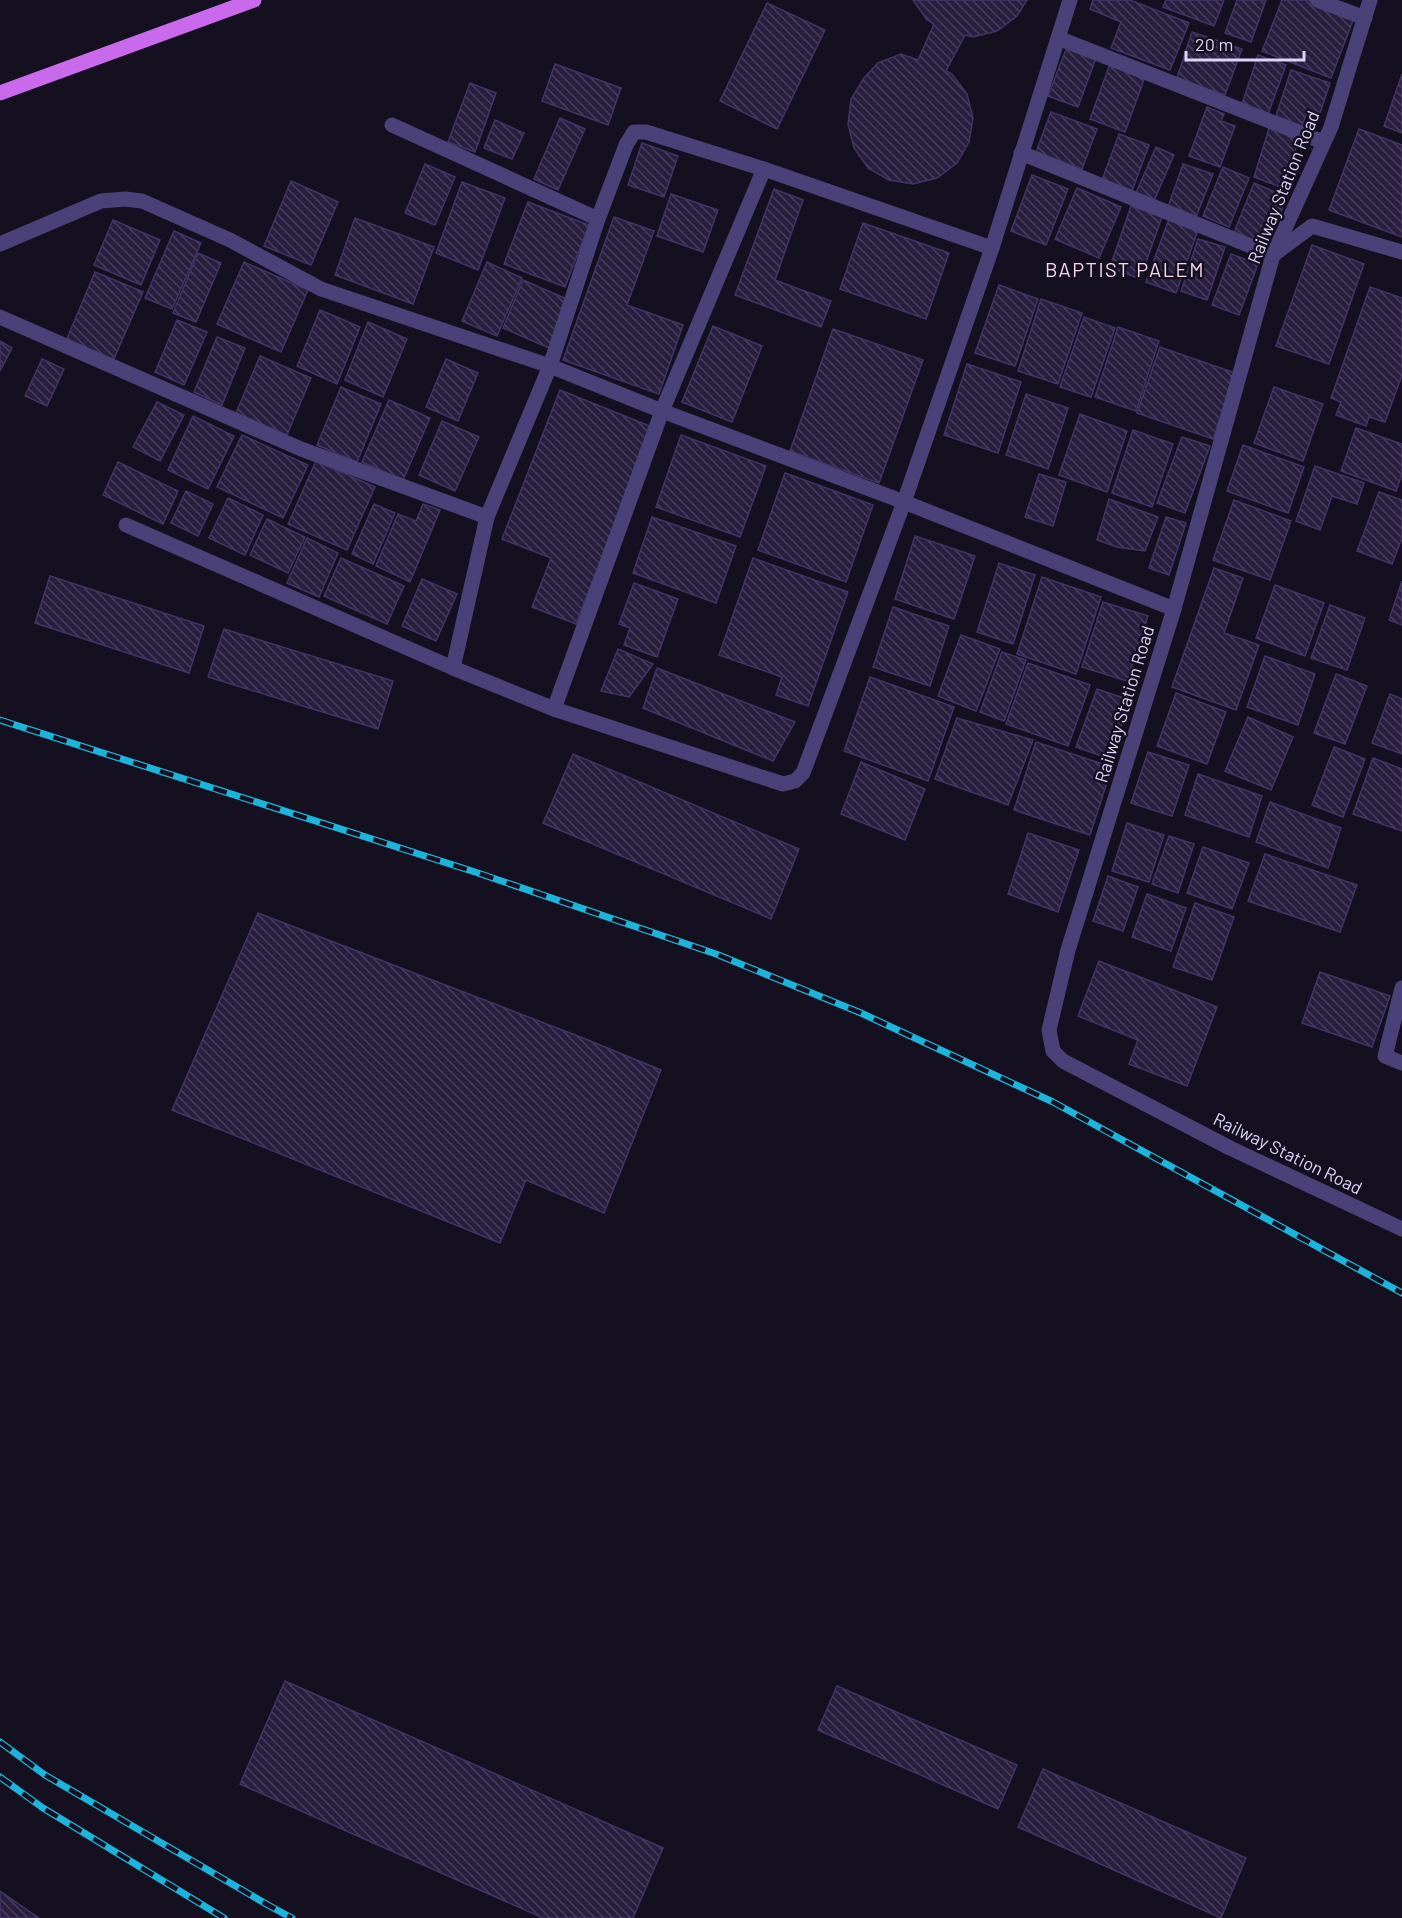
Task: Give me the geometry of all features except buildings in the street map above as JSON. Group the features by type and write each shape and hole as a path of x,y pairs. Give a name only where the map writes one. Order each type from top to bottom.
{"main road":[{"path":"0,93 254,0"}],"street":[{"path":"126,525 453,668 554,709 783,784 795,781 803,773 904,501 992,248 1070,0"},
{"path":"1317,0 1365,18"},
{"name":"Railway Station Road","path":"1370,0 1331,127 1273,255 1174,609 1068,950 1049,1030 1053,1051 1063,1061 1230,1148 1402,1228"},
{"path":"1058,38 1323,142"},
{"path":"392,125 598,219"},
{"path":"453,668 487,518 549,366 598,219 626,145 634,132 646,132 764,169 992,248"},
{"path":"1021,153 1273,255 1311,226 1402,252"},
{"path":"554,709 662,411 764,169"},
{"path":"0,244 100,201 125,199 142,201 230,240 321,290 549,366 662,411 904,501 1174,609"},
{"path":"0,317 301,449 487,518"},
{"path":"1402,988 1385,1056 1402,1063"}],"railway":[{"path":"0,720 475,872 716,954 861,1013 1053,1102 1402,1293"},
{"path":"0,1742 45,1775 292,1918"},
{"path":"0,1777 43,1808 224,1918"}],"district":[{"name":"BAPTIST PALEM","path":"1125,269"}]}
